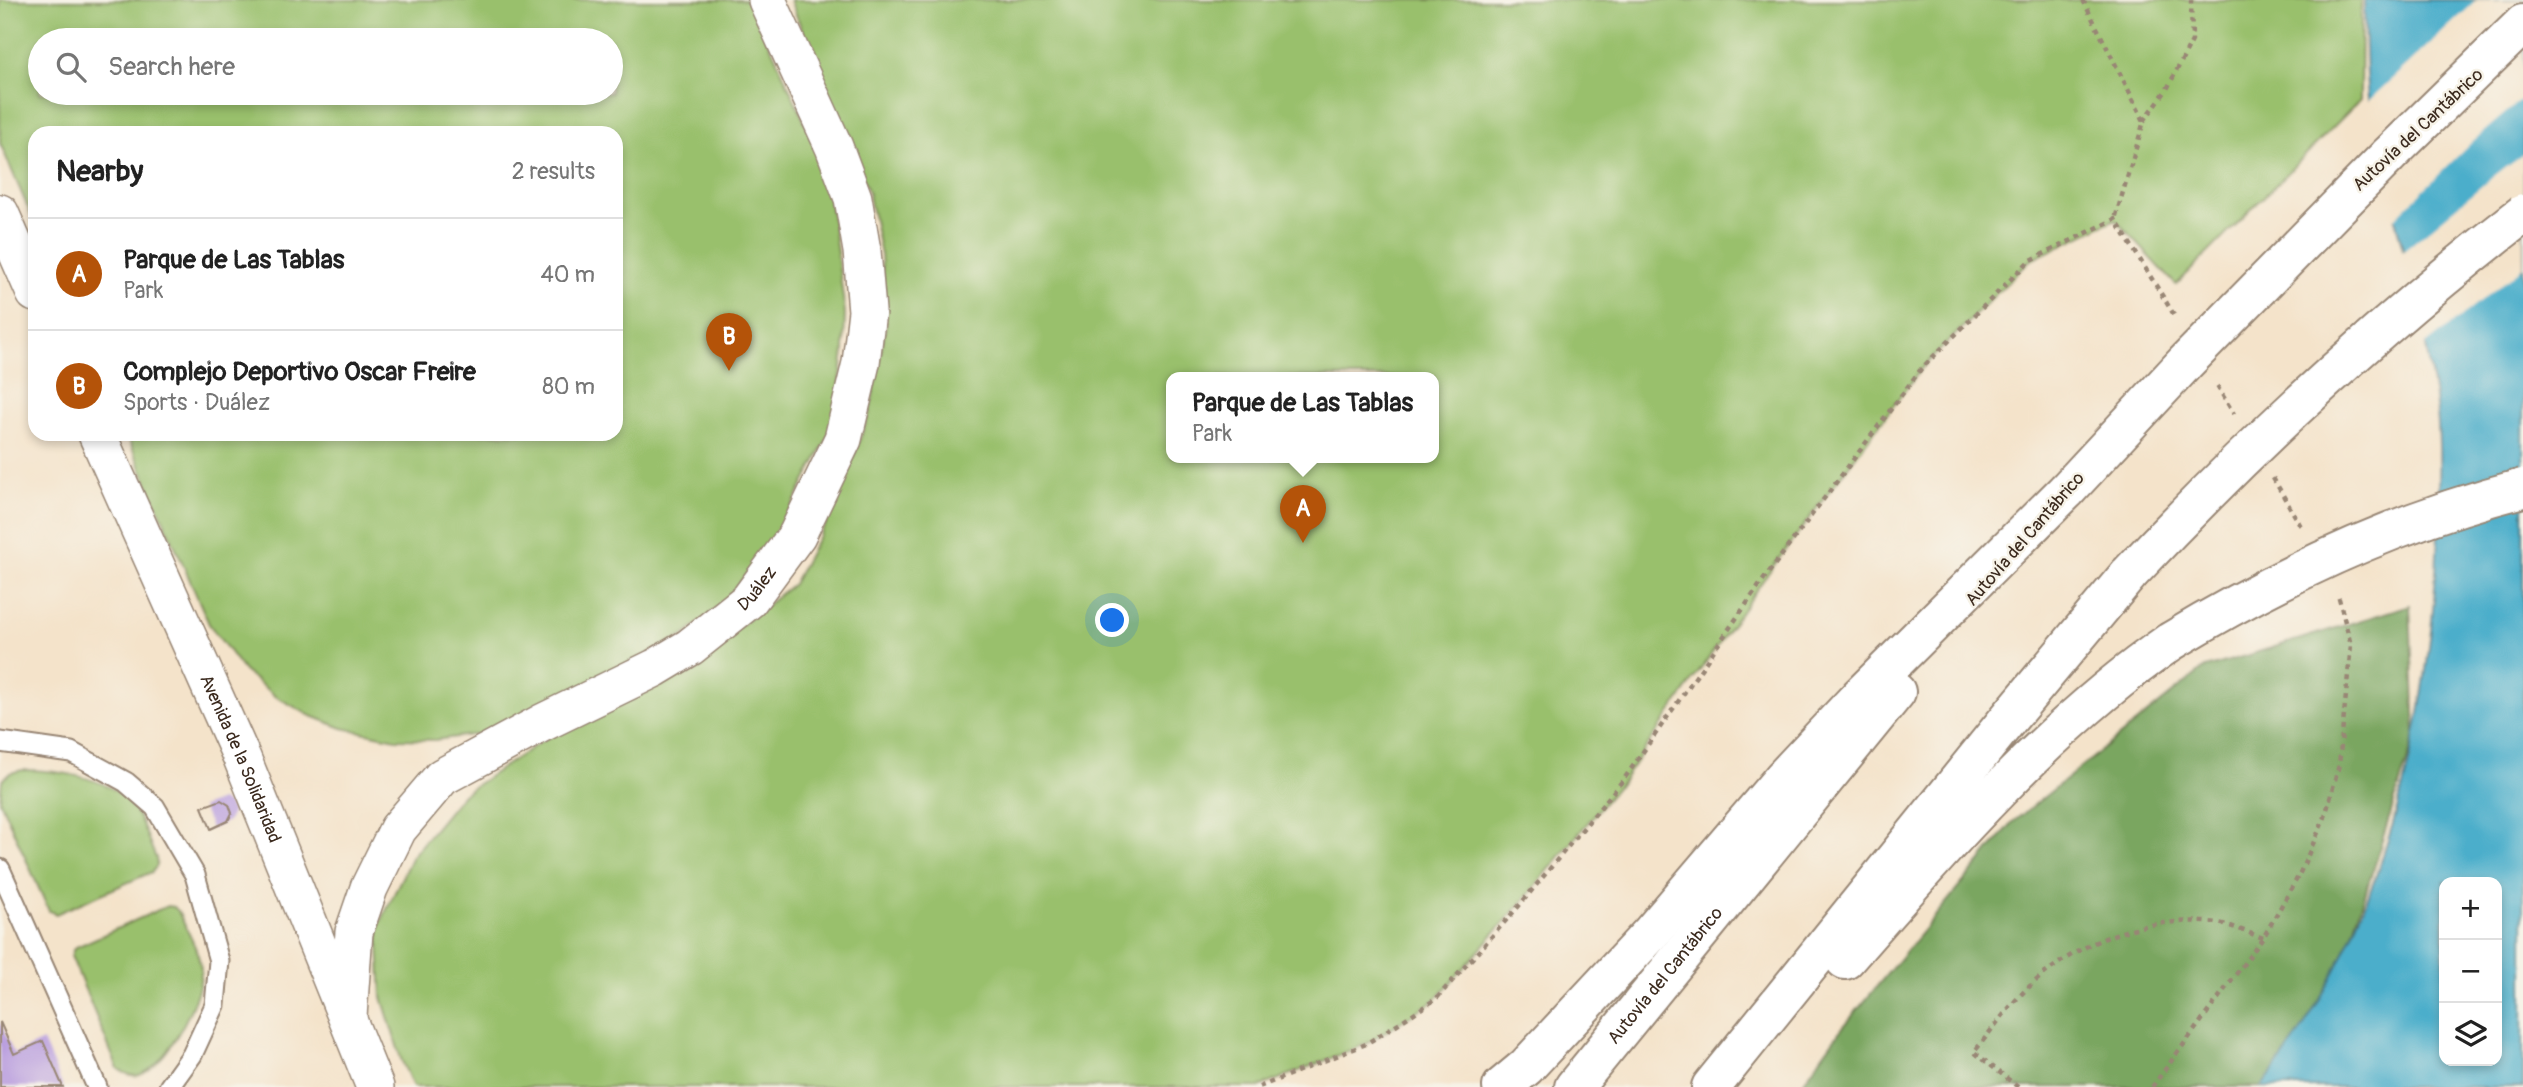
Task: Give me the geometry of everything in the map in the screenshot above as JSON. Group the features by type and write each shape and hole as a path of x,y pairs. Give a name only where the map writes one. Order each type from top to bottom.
{"highway":[{"path":"2388,156 2523,24"},
{"name":"Autovía del Cantábrico","path":"1574,1087 1934,645 2067,490 2185,363 2388,156 2523,34"},
{"path":"1711,1087 2129,574 2197,502 2333,373 2407,307 2523,214"},
{"path":"1736,1087 1908,887 2038,751 2114,682 2170,642 2252,594 2337,553 2428,516 2523,488"},
{"path":"1502,1087 1526,1067 1650,934 1783,778 2067,490"}],"street":[{"name":"Duález","path":"348,1016 354,932 369,888 398,829 442,777 542,723 655,668 690,647 748,600 797,535 843,439 861,363 867,311 862,251 853,198 834,147 766,0"},
{"path":"0,213 28,277"},
{"name":"Avenida de la Solidaridad","path":"100,441 242,758 375,1087"}],"lane":[{"path":"0,742 71,752 125,782 155,807 195,875 219,961 215,1005 192,1055 169,1087"},
{"path":"0,869 97,1087"}],"path":[{"path":"2083,0 2144,121"},
{"path":"2115,219 2144,121 2166,89 2192,41 2191,0"},
{"path":"2018,1087 1974,1052 2028,988 2068,956 2121,931 2163,922 2218,923 2263,938"}],"green space":[{"path":"0,0 750,0 823,163 829,194 845,312 839,392 830,434 775,539 724,602 685,635 512,725 478,734 435,740 396,739 342,728 309,715 275,696 244,671 209,624 129,441 623,441 623,126 28,126 28,208 0,143"},
{"path":"790,0 2361,0 2360,100 2176,285 2115,219 2029,261 1921,369 1766,576 1624,779 1518,907 1436,999 1366,1044 1259,1087 413,1087 401,1059 382,997 378,928 412,856 463,794 545,739 699,658 793,584 833,510 870,412 886,325 881,255 868,191"},
{"path":"2410,605 2415,736 2351,939 2277,1087 1800,1087 1839,1032 2013,822 2203,669"},
{"path":"23,770 81,777 96,781 121,795 138,816 157,866 152,872 56,914 49,911 0,801 2,780 10,773"},
{"path":"167,906 178,911 192,940 200,963 200,983 189,1014 160,1060 149,1070 139,1075 131,1075 118,1069 71,956 74,948"}],"water":[{"path":"2364,0 2523,0 2523,1087 2261,1087 2303,1027 2339,962 2369,895 2393,825 2411,753 2425,680 2433,606 2439,488 2437,413 2417,304 2372,125 2366,78"}],"pier":[{"path":"2477,0 2523,0 2523,98 2473,141 2392,221 2368,123 2366,103"},
{"path":"2523,154 2523,267 2422,348 2400,254"}],"building":[{"path":"221,800 229,805 232,813 228,821 211,829 202,807"},
{"path":"0,1022 14,1054 43,1041 63,1087 0,1087"}],"place":[{"name":"Complejo Deportivo Oscar Freire","path":"729,371"},
{"name":"Parque de Las Tablas","path":"1303,543"}]}
